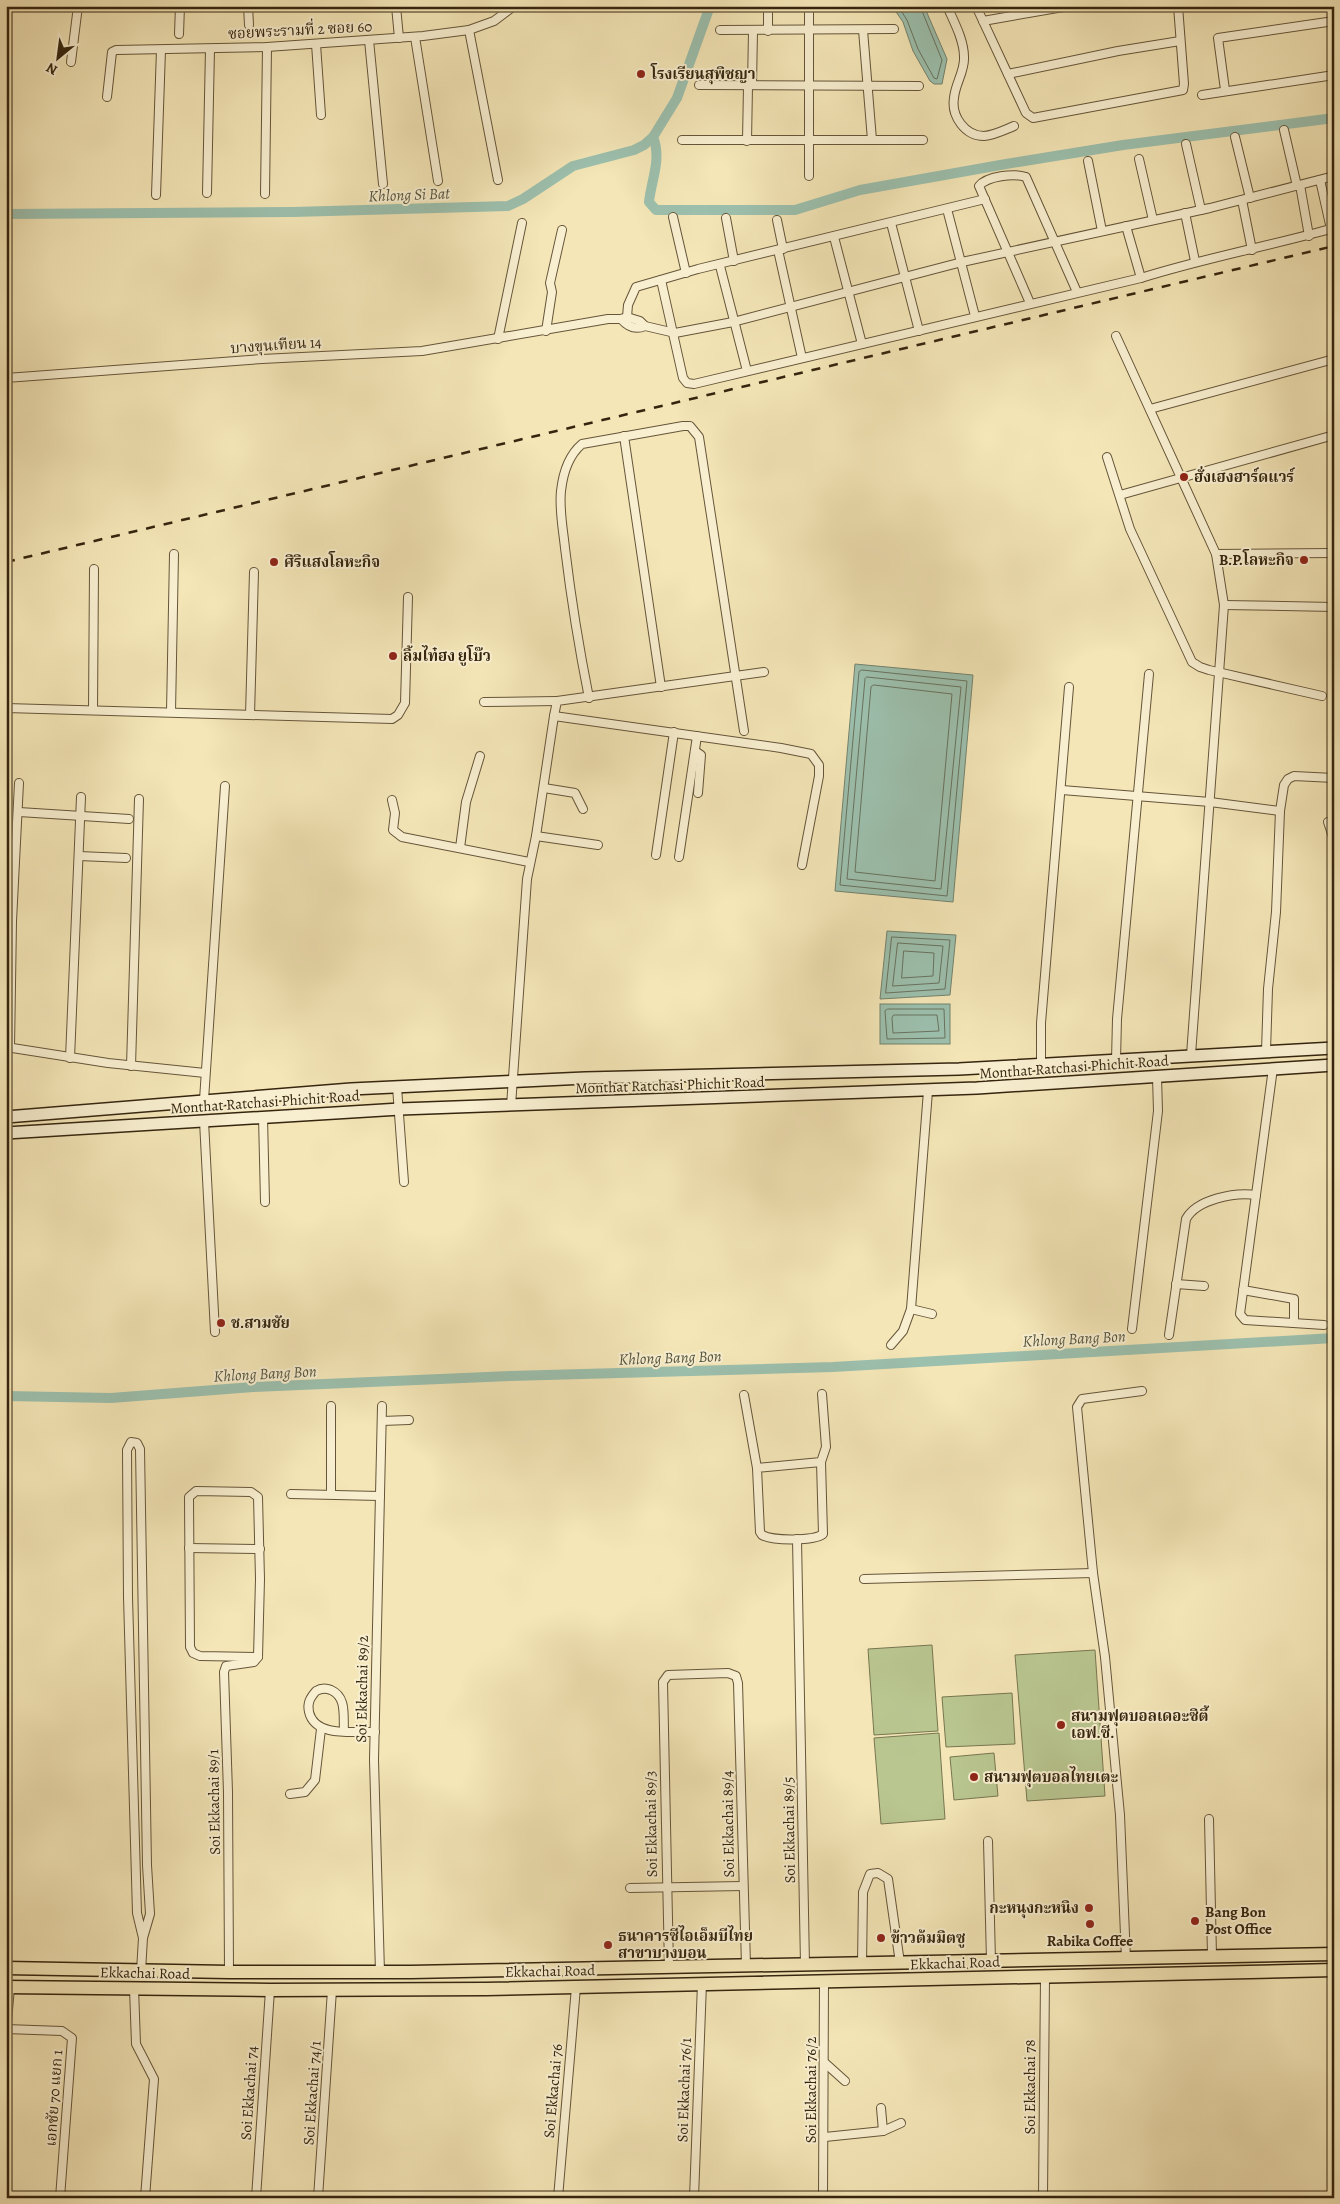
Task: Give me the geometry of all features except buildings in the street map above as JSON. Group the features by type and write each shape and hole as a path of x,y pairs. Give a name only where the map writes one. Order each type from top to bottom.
{"main road":[{"name":"Ekkachai Road","path":"6,1968 229,1972 380,1972 1334,1954"},
{"path":"1212,1956 1210,1965 1215,1972"},
{"path":"1187,1957 1194,1964 1189,1973"},
{"name":"Ekkachai Road","path":"8,1987 332,1990 576,1987 702,1983 824,1983 1334,1970"}],"street":[{"path":"71,62 78,6"},
{"path":"179,34 180,6"},
{"path":"248,6 249,25"},
{"path":"396,6 399,38"},
{"name":"ซอยพระรามที่ 2 ซอย 60","path":"107,97 112,52 267,47 415,37 469,30 494,21 514,6"},
{"path":"768,6 768,31"},
{"path":"809,6 809,176"},
{"path":"947,6 964,47 963,67 953,106 960,124 966,129 982,136 993,135 1014,126"},
{"path":"976,6 1026,114 1033,118 1180,92 1184,84 1178,6"},
{"path":"983,21 1069,6"},
{"path":"1225,90 1218,38 1334,21"},
{"path":"720,30 808,31 894,29"},
{"path":"469,30 498,180"},
{"path":"863,30 872,140"},
{"path":"747,141 753,31"},
{"path":"415,37 438,181"},
{"path":"369,40 383,184"},
{"path":"1008,74 1118,51 1180,41"},
{"path":"316,44 321,115"},
{"path":"265,194 267,47"},
{"path":"207,192 210,49"},
{"path":"156,195 161,50"},
{"path":"1202,94 1334,75"},
{"path":"699,85 919,86"},
{"path":"1284,130 1309,236"},
{"path":"1235,137 1250,198"},
{"path":"682,140 922,140"},
{"path":"1186,144 1201,210"},
{"path":"1139,159 1153,220"},
{"path":"1088,161 1102,231"},
{"path":"1030,304 984,199 979,186 982,181 1012,176 1026,177 1077,292"},
{"path":"984,199 636,287 622,318 640,320 645,326 675,333 733,322 962,262 1201,210 1334,176"},
{"path":"661,280 675,333 683,378 687,383 694,384 1141,278 1195,261 1309,236 1332,228 1320,180"},
{"path":"1242,200 1252,250"},
{"path":"947,209 975,316"},
{"path":"1184,213 1195,261"},
{"path":"673,217 686,273"},
{"path":"726,218 734,261"},
{"path":"777,220 789,307 802,358"},
{"path":"891,222 919,331"},
{"path":"498,339 522,223"},
{"path":"1126,226 1141,278"},
{"path":"546,330 552,292 550,283 562,230"},
{"path":"834,237 862,344"},
{"path":"720,266 747,371"},
{"name":"บางขุนเทียน 14","path":"6,378 262,359 422,351 622,318"},
{"path":"1116,336 1183,478 1216,554 1224,604 1190,1055"},
{"path":"1150,409 1334,359"},
{"path":"589,698 570,592 560,502 561,489 568,461 575,450 582,444 690,426 699,437 744,732"},
{"path":"1120,496 1334,435"},
{"path":"624,436 661,687"},
{"path":"1107,457 1130,529 1192,662 1200,667 1219,672 1322,696"},
{"path":"1216,554 1334,553"},
{"path":"171,712 174,554"},
{"path":"93,710 94,569"},
{"path":"250,715 254,572"},
{"path":"6,708 392,719 402,710 406,698 408,597"},
{"path":"1224,604 1334,607"},
{"path":"484,702 557,701 589,698 764,672"},
{"path":"1116,1060 1117,1019 1148,674"},
{"path":"1041,1064 1041,1023 1062,790 1069,687"},
{"path":"511,1106 524,904 529,862 536,836 557,701"},
{"path":"554,716 802,751 816,759 819,764 819,776 802,866"},
{"path":"656,854 674,732"},
{"path":"679,857 697,736"},
{"path":"695,751 702,755 698,793"},
{"path":"460,848 466,802 480,756"},
{"path":"1266,1051 1268,990 1276,912 1280,811 1284,785 1288,779 1301,776 1334,778"},
{"path":"19,783 8,1047 70,1058 205,1073"},
{"path":"204,1100 225,786"},
{"path":"544,788 575,793 583,809"},
{"path":"1062,790 1138,795 1280,811"},
{"path":"70,1058 81,797"},
{"path":"131,1066 139,799"},
{"path":"392,800 395,813 392,825 402,837 529,862"},
{"path":"19,812 129,818"},
{"path":"1328,822 1334,840"},
{"path":"536,836 598,845"},
{"path":"79,856 126,858"},
{"name":"Monthat Ratchasi Phichit Road","path":"6,1117 204,1100 397,1087 585,1078 958,1069 1334,1048"},
{"name":"Monthat Ratchasi Phichit Road","path":"6,1133 400,1109 928,1091 1334,1065"},
{"path":"1273,1068 1268,1120 1240,1314 1246,1320 1324,1325"},
{"path":"1132,1329 1158,1111 1157,1077"},
{"path":"397,1087 404,1182"},
{"path":"892,1345 903,1331 911,1309 928,1091"},
{"path":"263,1117 265,1202"},
{"path":"204,1121 214,1332"},
{"path":"1169,1336 1186,1219 1189,1214 1218,1199 1243,1193 1256,1195"},
{"path":"1176,1284 1204,1286"},
{"path":"1243,1290 1294,1300 1294,1323"},
{"path":"911,1309 932,1314"},
{"path":"1126,1959 1120,1815 1105,1657 1093,1573 1079,1436 1078,1403 1088,1397 1142,1391"},
{"path":"744,1395 757,1468 760,1532 766,1537 797,1539 821,1536 824,1531 821,1462 826,1448 822,1394"},
{"path":"331,1406 331,1494"},
{"name":"Soi Ekkachai 89/2","path":"380,1972 375,1732 382,1406"},
{"path":"382,1421 409,1420"},
{"path":"141,1971 143,1938 150,1914 147,1865 140,1449 137,1443 131,1442 127,1450 128,1596 137,1913 143,1938"},
{"path":"757,1468 821,1462"},
{"path":"196,1491 256,1494 259,1502 260,1549 258,1657 200,1656 193,1653 190,1648 190,1497 196,1491"},
{"path":"291,1494 380,1496"},
{"name":"Soi Ekkachai 89/5","path":"797,1539 805,1965"},
{"path":"189,1548 260,1549"},
{"path":"864,1579 1093,1573"},
{"name":"Soi Ekkachai 89/1","path":"229,1972 228,1792 224,1672 226,1666 254,1662 258,1657"},
{"name":"Soi Ekkachai 89/4","path":"663,1682 668,1675 728,1673 736,1676 738,1683 746,1965"},
{"name":"Soi Ekkachai 89/3","path":"663,1682 669,1967"},
{"path":"344,1730 342,1700 339,1694 328,1689 316,1691 308,1702 310,1717 321,1729 375,1732"},
{"path":"290,1794 305,1792 315,1780 321,1729"},
{"path":"1209,1819 1212,1956"},
{"path":"988,1841 991,1961"},
{"path":"862,1964 863,1892 870,1874 878,1873 888,1879 900,1963"},
{"path":"630,1888 743,1886"},
{"name":"Soi Ekkachai 78","path":"1043,2198 1044,1977"},
{"name":"Soi Ekkachai 76/1","path":"694,2198 702,1983"},
{"name":"Soi Ekkachai 76/2","path":"823,2198 825,2137 823,2118 825,2063 824,1983"},
{"path":"6,2031 8,1987"},
{"name":"Soi Ekkachai 76","path":"558,2198 576,1987"},
{"path":"134,1988 136,2044 154,2079 145,2198"},
{"name":"Soi Ekkachai 74","path":"256,2198 270,1990"},
{"name":"Soi Ekkachai 74/1","path":"318,2198 332,1990"},
{"name":"เอกชัย 70 แยก 1","path":"6,2031 62,2031 72,2038 60,2198"},
{"path":"825,2063 845,2081"},
{"path":"881,2108 883,2131"},
{"path":"825,2137 883,2131 901,2124"}],"green space":[{"path":"932,1645 938,1731 874,1735 868,1649"},
{"name":"สนามฟุตบอลเดอะซิตี้ เอฟ.ซี.","path":"1095,1650 1105,1796 1027,1801 1015,1655"},
{"path":"1012,1693 1015,1744 946,1747 942,1697"},
{"path":"939,1733 945,1819 881,1824 874,1738"},
{"name":"สนามฟุตบอลไทยเตะ","path":"994,1753 998,1796 954,1800 950,1757"}],"water":[{"path":"892,6 924,6 947,59 942,84 934,84 930,81 913,51 903,22"},
{"path":"855,664 973,675 953,902 835,891"},
{"path":"887,931 956,935 950,995 880,999"},
{"path":"880,1004 950,1004 950,1044 880,1044"}],"waterway":[{"name":"Khlong Si Bat","path":"6,214 293,212 508,206 523,199 573,166 634,150 644,145 653,137 677,98 710,6"},
{"path":"653,137 656,162 649,202 656,210 795,210 860,190 1006,164 1123,145 1334,118"},
{"name":"Khlong Bang Bon","path":"6,1396 111,1398 253,1387 510,1376 833,1367 1334,1338"}],"railway":[{"path":"6,562 1334,246"}],"place":[{"name":"โรงเรียนสุพิชญา","path":"641,74"},
{"name":"ฮั่งเฮงฮาร์ดแวร์","path":"1184,477"},
{"name":"B.P.โลหะกิจ","path":"1304,560"},
{"name":"ศิริแสงโลหะกิจ","path":"274,562"},
{"name":"ลิ้มไท๋ฮง ยูโบ๊ว","path":"393,656"},
{"name":"ช.สามชัย","path":"221,1323"},
{"name":"สนามฟุตบอลเดอะซิตี้ เอฟ.ซี.","path":"1061,1725"},
{"name":"สนามฟุตบอลไทยเตะ","path":"974,1777"},
{"name":"กะหนุงกะหนิง","path":"1089,1908"},
{"name":"Bang Bon Post Office","path":"1195,1921"},
{"name":"Rabika Coffee","path":"1090,1924"},
{"name":"ข้าวต้มมิตซู","path":"881,1938"},
{"name":"ธนาคารซีไอเอ็มบีไทย สาขาบางบอน","path":"608,1945"}]}
